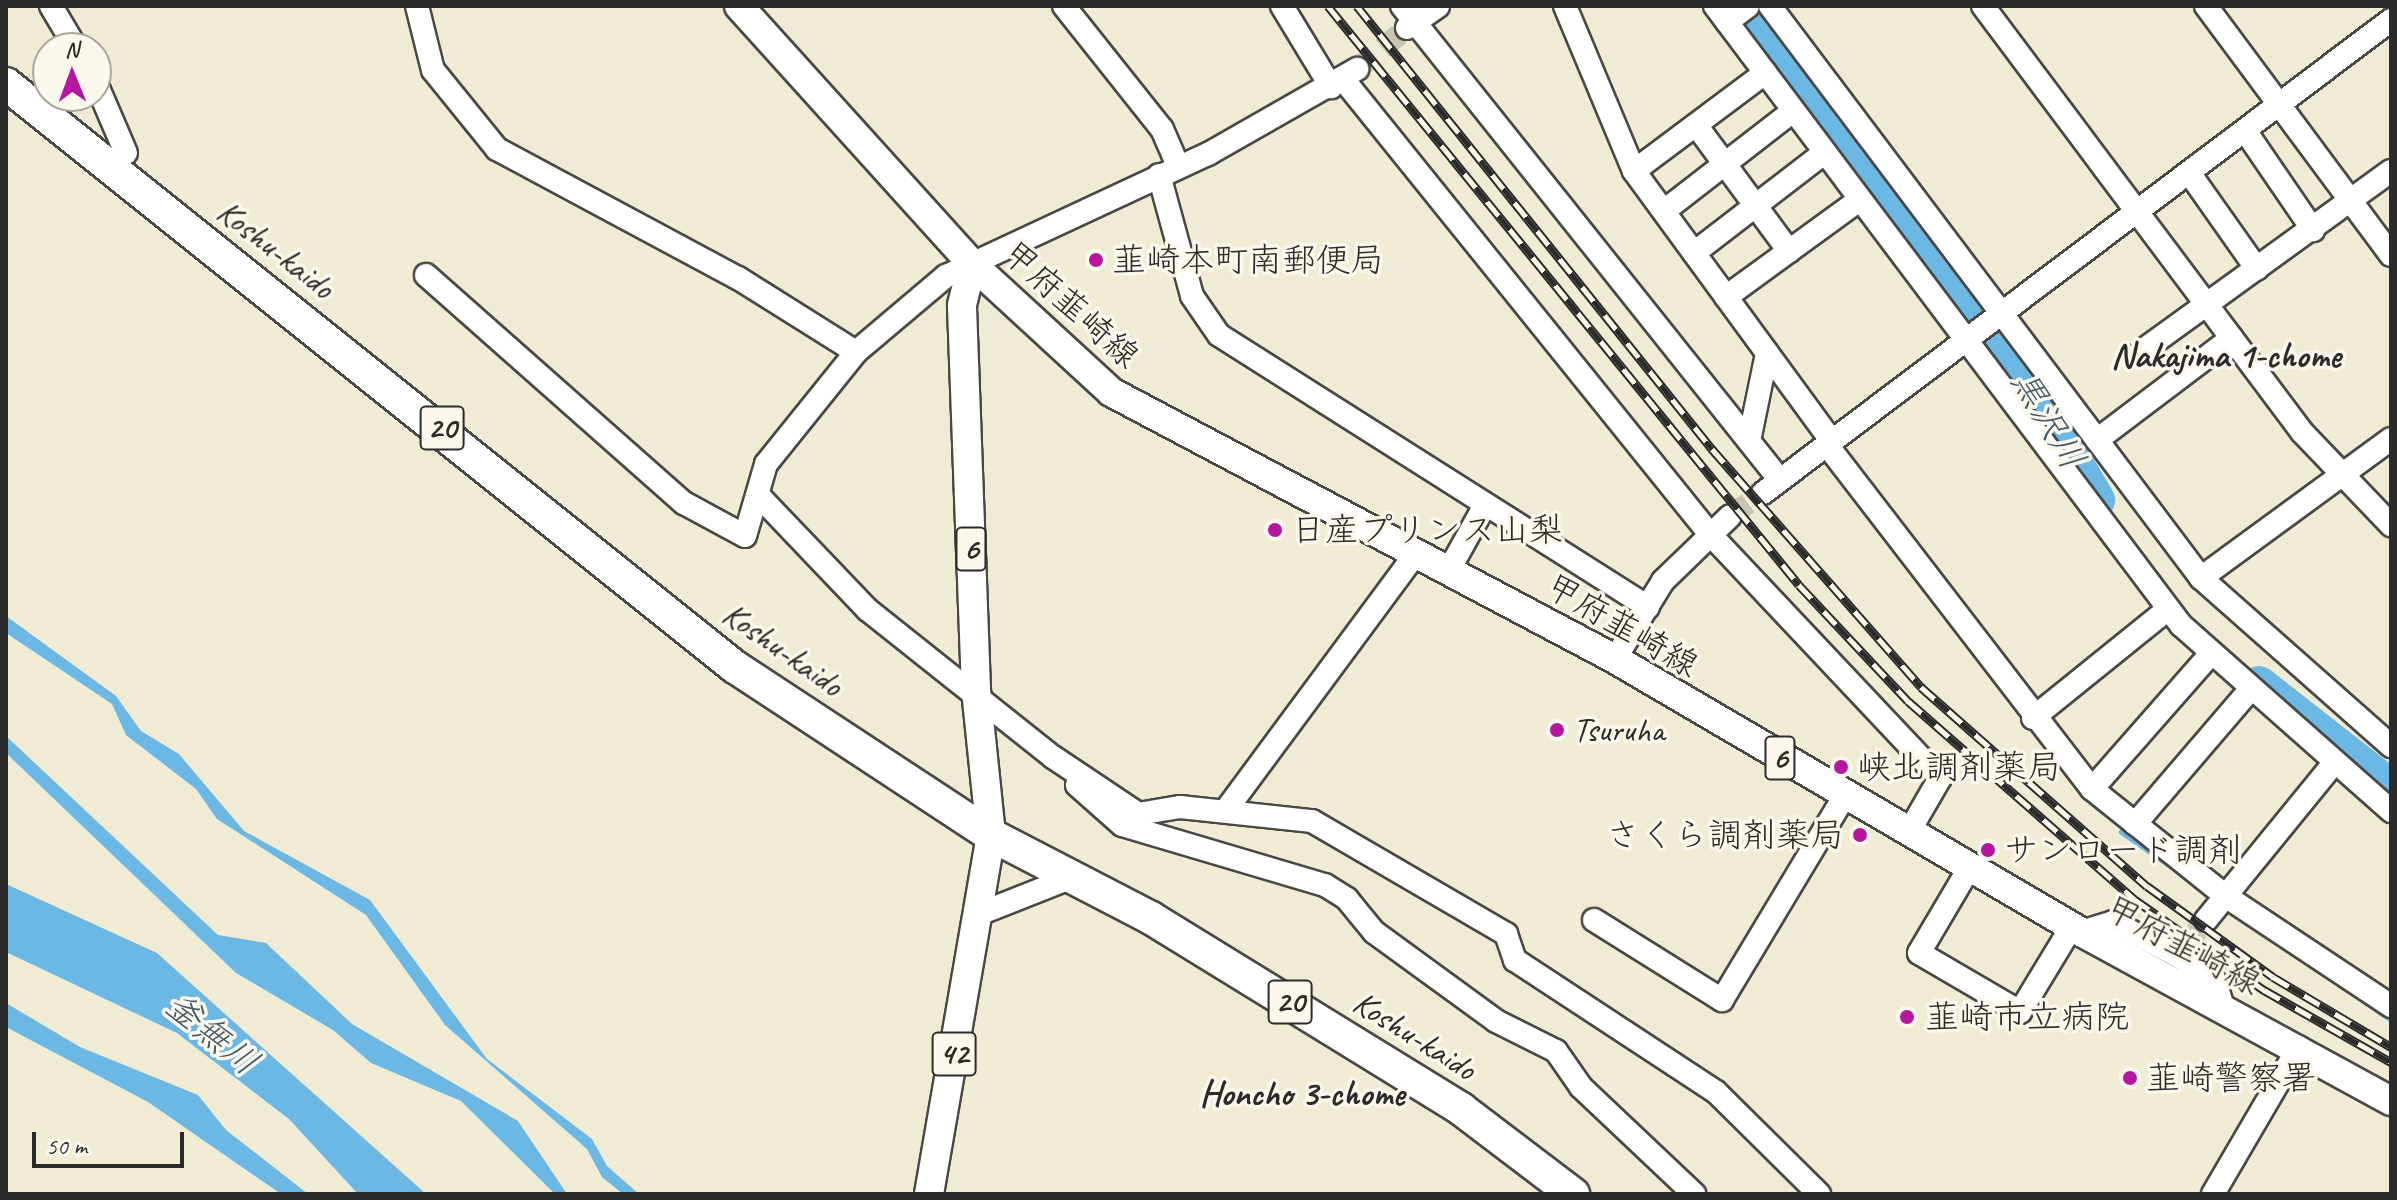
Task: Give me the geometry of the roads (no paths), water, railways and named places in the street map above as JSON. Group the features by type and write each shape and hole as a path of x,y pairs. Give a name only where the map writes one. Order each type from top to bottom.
{"highway":[{"name":"Koshu-kaido","path":"6,84 735,667 991,835 1075,876 1461,1109 1573,1194"}],"main road":[{"name":"甲府韮崎線","path":"739,6 972,264 1111,392 1615,659 1846,794 1911,828 2076,929 2299,1047 2391,1101"},
{"name":"6","path":"972,264 962,305 976,689 991,835"},
{"name":"42","path":"929,1194 991,835"}],"street":[{"path":"51,6 66,32"},
{"path":"417,6 433,70 497,149 738,278 856,352"},
{"path":"1064,6 1162,129 1192,296 1219,335 1648,607"},
{"path":"1282,6 1344,78 1709,533 1940,778 1911,828"},
{"path":"1438,6 1408,19 1749,441 1771,486 2281,106 2391,20"},
{"path":"1565,6 1634,171 1829,443 2033,718 2092,789 2135,824 2227,897 2391,1006"},
{"path":"1748,6 1721,14 2168,609 2208,657 2391,811"},
{"path":"1770,6 2201,578 2391,746"},
{"path":"1983,6 2340,479 2391,525"},
{"path":"2206,6 2391,255"},
{"path":"1634,171 1765,73"},
{"path":"426,275 710,522 745,536 760,497 766,464 856,352 946,276 1168,171 1344,78"},
{"path":"1664,211 1793,111"},
{"path":"108,112 126,153"},
{"path":"1696,125 1789,251"},
{"path":"2246,132 2313,230"},
{"path":"1694,253 1824,153"},
{"path":"2142,351 2391,171"},
{"path":"2190,174 2257,269"},
{"path":"1726,297 1859,200"},
{"path":"2097,440 2232,338"},
{"path":"1749,441 1767,353"},
{"path":"2201,578 2391,439"},
{"path":"760,497 868,610 976,689 1053,757 1122,825 1325,885 1347,899 1374,932 1496,1021 1556,1051 1581,1087 1694,1194"},
{"path":"1449,570 1485,505"},
{"path":"1615,659 1648,607 1709,533 1730,516"},
{"path":"1226,810 1416,553"},
{"path":"2033,718 2168,609"},
{"path":"2092,789 2208,657"},
{"path":"2135,824 2249,691"},
{"path":"1053,757 1138,814 1226,810 1312,821 1506,934 1515,960 1716,1092 1819,1194"},
{"path":"2206,920 2335,762"},
{"path":"1594,920 1722,1000 1846,794"},
{"path":"1971,865 1919,953 2020,1012 2076,929 2113,922 2180,951 2214,979 2223,1007"},
{"path":"979,914 1075,876"},
{"path":"2213,1194 2299,1047"},
{"path":"1716,1092 1724,1086 1833,1194"}],"water":[{"path":"6,616 116,696 141,731 179,754 244,831 370,900 487,1059 592,1139 607,1166 639,1194 623,1194 602,1177 587,1149 445,1025 366,915 217,819 196,789 126,735 112,704 6,633"},
{"path":"6,736 218,935 266,943 352,1024 518,1121 567,1194 555,1194 461,1101 371,1063 333,1030 236,973 6,753"},
{"name":"釜無川","path":"6,884 157,953 426,1194 358,1194 289,1119 177,1033 6,952"},
{"path":"6,1003 80,1047 198,1095 226,1130 308,1194 281,1194 148,1102 6,1027"}],"waterway":[{"name":"黒沢川","path":"1753,6 2017,365 2097,500"},
{"name":"黒沢川","path":"2259,684 2391,787"},
{"path":"2122,832 2391,1020"}],"tunnel":[{"path":"1357,69 1407,28"},
{"path":"1730,516 1763,493"},
{"path":"2184,947 2206,920"}],"railway":[{"path":"1328,6 1799,585 1908,701 2134,899 2264,990 2391,1062"},
{"path":"1357,6 1712,449 1921,687 2147,886 2273,977 2391,1047"}],"place":[{"name":"韮崎本町南郵便局","path":"1096,260"},
{"name":"日産プリンス山梨","path":"1275,530"},
{"name":"Tsuruha","path":"1557,730"},
{"name":"峡北調剤薬局","path":"1841,767"},
{"name":"さくら調剤薬局","path":"1860,835"},
{"name":"サンロード調剤","path":"1988,850"},
{"name":"韮崎市立病院","path":"1907,1017"},
{"name":"韮崎警察署","path":"2130,1078"}],"district":[{"name":"Nakajima 1-chome","path":"2226,356"},
{"name":"Honcho 3-chome","path":"1302,1094"}]}
